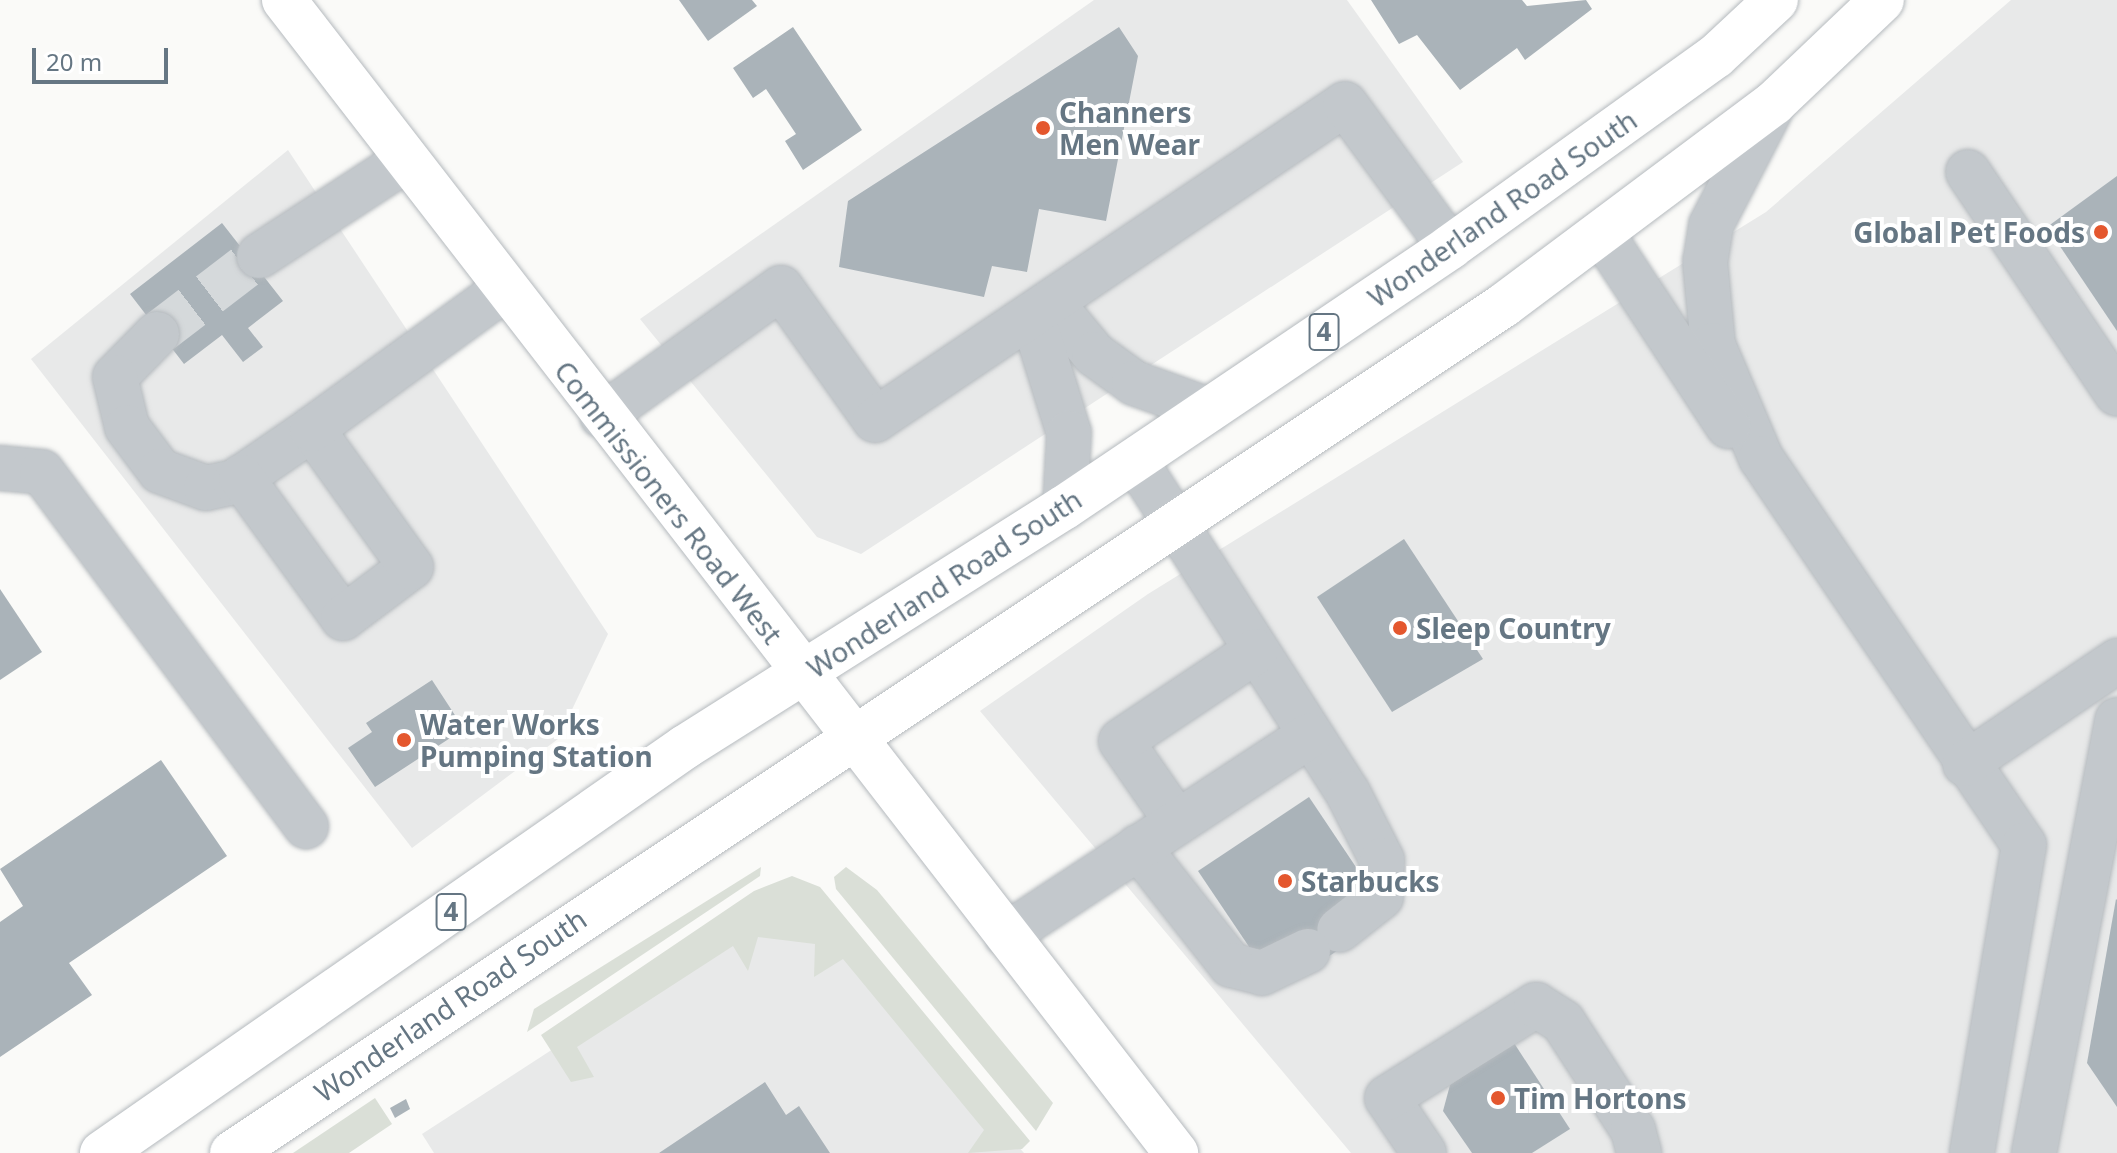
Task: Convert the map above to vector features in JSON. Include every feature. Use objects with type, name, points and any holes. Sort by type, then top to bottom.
[{"type":"main road","name":"Commissioners Road West","points":[[284,0],[602,416],[1176,1153]]},
{"type":"main road","name":"Wonderland Road South","points":[[102,1153],[685,747],[1065,507],[1450,247],[1716,56],[1776,0]]},
{"type":"main road","name":"Wonderland Road South","points":[[232,1153],[850,736],[1176,524],[1602,234],[1774,103],[1882,0]]},
{"type":"lane","points":[[1774,103],[1725,186],[1705,261],[1713,345],[1761,458],[1965,764],[2024,845],[1972,1153]]},
{"type":"lane","points":[[602,416],[781,288],[875,420],[1345,104],[1450,247]]},
{"type":"lane","points":[[259,256],[406,160]]},
{"type":"lane","points":[[1968,172],[2117,394]]},
{"type":"lane","points":[[1602,234],[1726,425],[1761,458]]},
{"type":"lane","points":[[157,334],[115,377],[127,427],[160,471],[181,484],[206,488],[241,477],[505,289]]},
{"type":"lane","points":[[1042,308],[1130,381],[1209,410]]},
{"type":"lane","points":[[1042,308],[1069,433],[1065,507]]},
{"type":"lane","points":[[241,477],[343,618],[411,567],[312,429]]},
{"type":"lane","points":[[1135,460],[1348,793],[1386,874],[1381,897],[1324,940],[1262,973],[1231,965],[1138,847]]},
{"type":"lane","points":[[0,468],[42,472],[306,826]]},
{"type":"lane","points":[[1177,822],[1121,741],[1256,651]]},
{"type":"lane","points":[[1965,764],[2117,661]]},
{"type":"lane","points":[[2034,1153],[2117,720]]},
{"type":"lane","points":[[1006,935],[1309,736]]},
{"type":"lane","points":[[1424,1153],[1387,1098],[1536,1005],[1556,1012],[1633,1130],[1639,1153]]},
{"type":"shaded area","points":[[1094,0],[1347,0],[1463,162],[861,554],[817,537],[640,319]]},
{"type":"shaded area","points":[[2011,0],[2117,0],[2117,1153],[1351,1153],[980,711],[1148,594],[1766,212]]},
{"type":"shaded area","points":[[288,150],[608,634],[558,739],[412,848],[31,359]]},
{"type":"shaded area","points":[[761,867],[760,876],[527,1032],[534,1009]]},
{"type":"shaded area","points":[[846,867],[877,890],[1053,1103],[1036,1131],[836,889],[834,877]]},
{"type":"shaded area","points":[[792,876],[820,887],[1030,1141],[1022,1149],[968,1153],[984,1130],[843,959],[814,977],[815,944],[758,937],[748,971],[733,946],[577,1047],[594,1077],[571,1082],[541,1035],[754,891]]},
{"type":"shaded area","points":[[798,890],[1024,1153],[434,1153],[422,1134]]},
{"type":"shaded area","points":[[375,1098],[392,1124],[349,1153],[293,1153]]},
{"type":"building","points":[[679,0],[752,0],[757,6],[708,41]]},
{"type":"building","points":[[1371,0],[1522,0],[1527,6],[1586,0],[1592,9],[1525,60],[1517,48],[1460,90],[1417,35],[1399,44]]},
{"type":"building","points":[[793,27],[862,130],[803,170],[785,141],[796,134],[766,89],[753,98],[733,68]]},
{"type":"building","name":"Channers Men Wear","points":[[1119,27],[1138,56],[1106,221],[1039,209],[1027,272],[992,266],[984,297],[839,267],[848,201]]},
{"type":"building","points":[[2117,176],[2117,331],[2047,227]]},
{"type":"building","points":[[222,223],[283,301],[248,328],[263,347],[243,362],[222,335],[184,364],[130,294]]},
{"type":"building","name":"Sleep Country","points":[[1404,539],[1483,659],[1392,712],[1317,597]]},
{"type":"building","points":[[0,589],[42,652],[0,680]]},
{"type":"building","name":"Water Works Pumping Station","points":[[432,680],[464,729],[375,787],[348,748],[372,732],[366,723]]},
{"type":"building","points":[[161,760],[227,856],[69,963],[92,995],[0,1057],[0,922],[23,906],[0,869]]},
{"type":"building","name":"Starbucks","points":[[1309,797],[1372,891],[1346,945],[1320,962],[1262,966],[1198,871]]},
{"type":"building","points":[[2117,900],[2117,1107],[2087,1063]]},
{"type":"building","name":"Tim Hortons","points":[[1514,1043],[1570,1129],[1532,1153],[1472,1153],[1443,1111],[1450,1085]]},
{"type":"building","points":[[765,1082],[786,1115],[799,1106],[830,1153],[659,1153]]},
{"type":"building","points":[[406,1099],[410,1109],[395,1118],[390,1108]]},
{"type":"tunnel","points":[[157,334],[259,256]]},
{"type":"place","name":"Channers Men Wear","points":[[1043,128]]},
{"type":"place","name":"Global Pet Foods","points":[[2101,232]]},
{"type":"place","name":"Sleep Country","points":[[1400,628]]},
{"type":"place","name":"Water Works Pumping Station","points":[[404,740]]},
{"type":"place","name":"Starbucks","points":[[1285,881]]},
{"type":"place","name":"Tim Hortons","points":[[1498,1098]]}]
